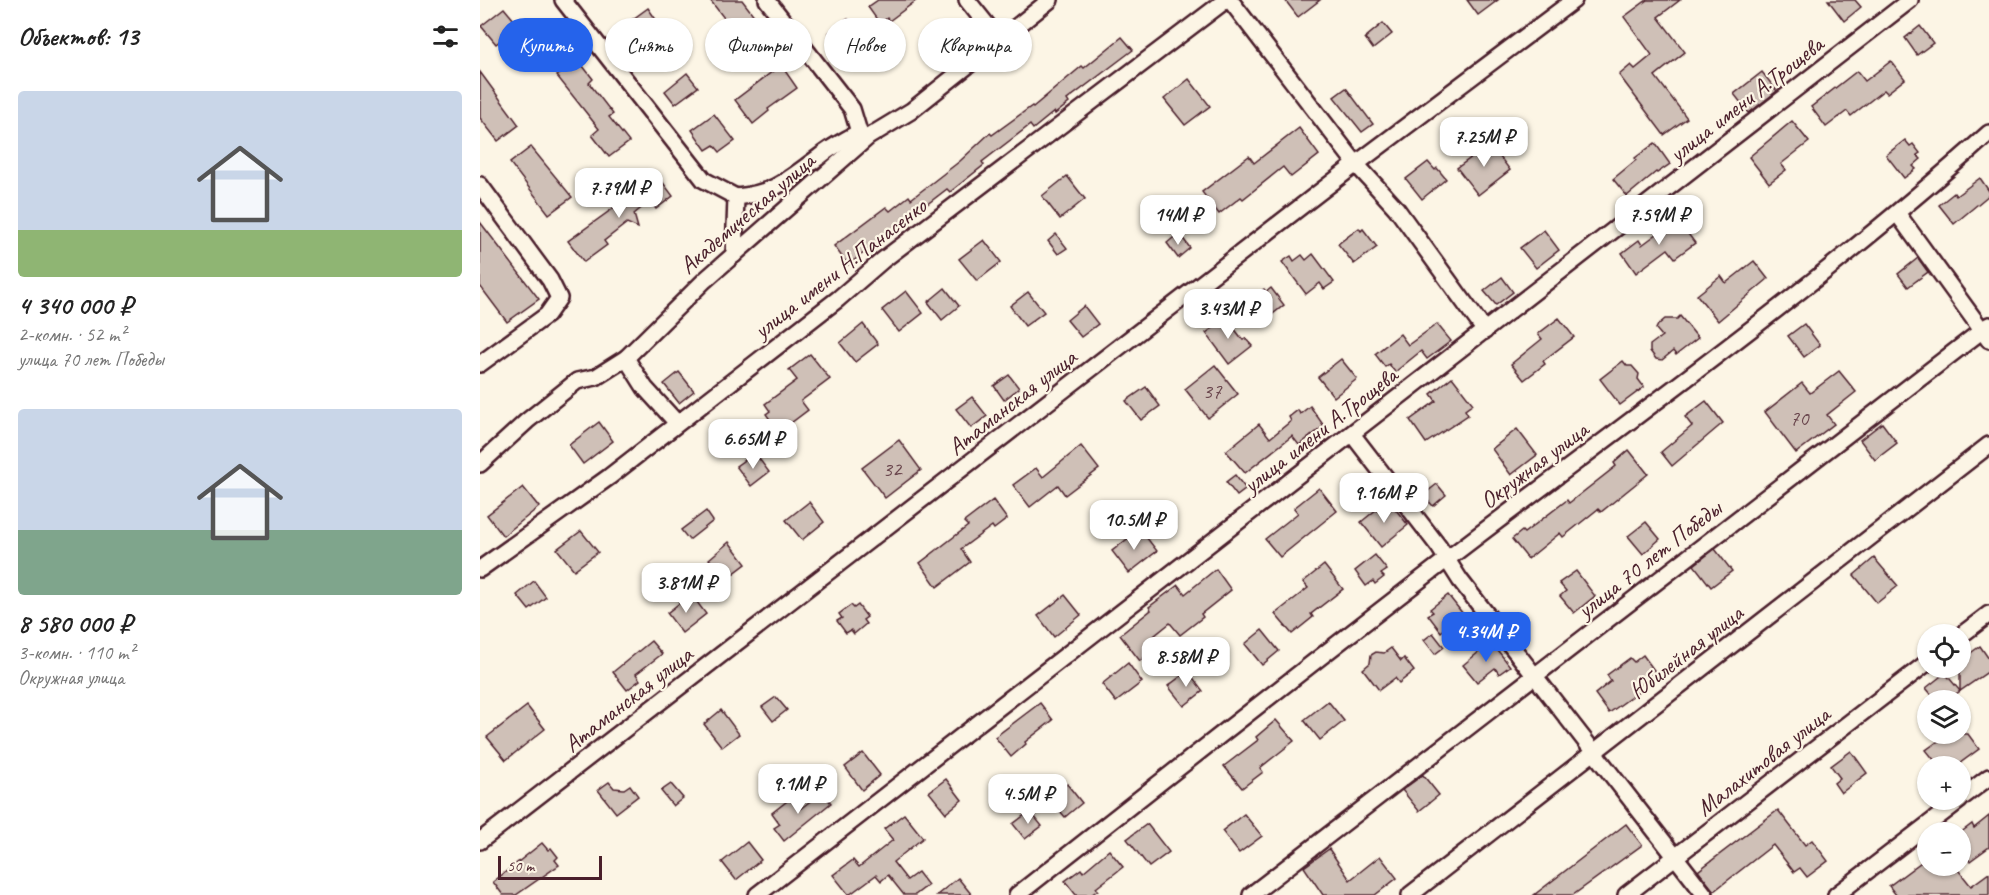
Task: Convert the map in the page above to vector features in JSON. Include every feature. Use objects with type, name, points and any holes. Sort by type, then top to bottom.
[{"type":"street","points":[[563,0],[704,180],[735,197],[734,255]]},
{"type":"street","points":[[767,0],[852,109],[863,134]]},
{"type":"street","points":[[967,0],[981,18]]},
{"type":"street","name":"Академическая улица","points":[[1027,18],[1050,0]]},
{"type":"street","points":[[1228,0],[1356,164],[1396,208],[1485,331]]},
{"type":"street","name":"улица имени Н.Панасенко","points":[[480,569],[609,477],[838,298],[883,260],[1228,0]]},
{"type":"street","name":"Атаманская улица","points":[[480,841],[1356,164],[1574,0]]},
{"type":"street","name":"улица имени А.Трощева","points":[[757,895],[1910,0]]},
{"type":"street","name":"Академическая улица","points":[[735,197],[756,195],[779,186],[821,155],[911,111],[959,72]]},
{"type":"street","name":"Окружная улица","points":[[1017,895],[1447,559],[1807,286],[1897,213],[1989,133]]},
{"type":"street","name":"Академическая улица","points":[[480,464],[527,421],[577,381],[596,377],[626,358],[697,287],[863,134]]},
{"type":"street","points":[[480,185],[550,280],[559,298],[548,315],[480,364]]},
{"type":"street","points":[[1897,213],[1987,332]]},
{"type":"street","name":"улица 70 лет Победы","points":[[1251,895],[1534,676],[1987,332]]},
{"type":"street","points":[[626,358],[645,388],[677,423]]},
{"type":"street","points":[[1352,434],[1447,559],[1460,580],[1705,895]]},
{"type":"street","name":"Юбилейная улица","points":[[1410,895],[1989,445]]},
{"type":"street","points":[[1971,628],[1989,614]]},
{"type":"street","name":"Малахитовая улица","points":[[1626,895],[1917,670]]},
{"type":"street","points":[[1971,791],[1989,777]]},
{"type":"street","points":[[1836,895],[1946,810]]},
{"type":"building","points":[[710,0],[742,0],[756,18],[724,18]]},
{"type":"building","points":[[878,0],[917,0],[893,18],[876,18],[868,7]]},
{"type":"building","points":[[1285,0],[1320,0],[1298,17]]},
{"type":"building","points":[[1467,0],[1498,0],[1478,15]]},
{"type":"building","points":[[1647,0],[1680,0],[1658,17],[1685,52],[1655,76],[1687,118],[1664,135],[1619,75],[1631,65],[1635,69],[1652,55],[1624,17]]},
{"type":"building","points":[[1828,0],[1855,0],[1861,7],[1844,21]]},
{"type":"building","points":[[504,8],[512,18],[498,18],[498,42],[496,44],[481,26]]},
{"type":"building","points":[[648,8],[655,18],[634,18]]},
{"type":"building","points":[[1383,23],[1392,34],[1373,49],[1365,38]]},
{"type":"building","points":[[1920,26],[1933,43],[1917,55],[1905,38]]},
{"type":"building","points":[[1122,37],[1133,50],[1067,100],[1069,103],[1055,114],[1054,112],[1033,129],[1030,125],[982,162],[984,165],[950,192],[947,189],[848,265],[834,246],[886,207],[890,211],[909,196],[911,199],[960,161],[990,133],[992,135],[1033,107],[1082,66],[1084,68]]},
{"type":"building","points":[[1891,61],[1905,79],[1887,93],[1884,90],[1851,116],[1847,111],[1826,127],[1811,107],[1857,71],[1865,81]]},
{"type":"building","points":[[480,72],[519,125],[498,141],[480,118]]},
{"type":"building","points":[[563,72],[588,72],[593,79],[589,83],[613,114],[609,117],[629,142],[609,157],[592,135],[599,129],[557,76]]},
{"type":"building","points":[[772,72],[786,72],[797,88],[768,109],[769,111],[753,124],[735,100]]},
{"type":"building","points":[[1762,72],[1777,91],[1749,113],[1734,94]]},
{"type":"building","points":[[687,73],[698,87],[675,104],[665,91]]},
{"type":"building","points":[[1189,79],[1210,106],[1185,125],[1164,99]]},
{"type":"building","points":[[1346,88],[1373,124],[1362,132],[1334,97]]},
{"type":"building","points":[[714,114],[735,141],[720,152],[714,145],[706,150],[692,130]]},
{"type":"building","points":[[1792,121],[1809,142],[1781,164],[1786,170],[1769,183],[1749,157]]},
{"type":"building","points":[[1299,128],[1319,155],[1291,177],[1283,167],[1243,199],[1241,197],[1219,214],[1202,192],[1249,156],[1254,163]]},
{"type":"building","points":[[1487,140],[1510,170],[1478,195],[1457,168],[1476,154],[1474,150]]},
{"type":"building","points":[[1905,140],[1910,146],[1913,144],[1920,153],[1917,155],[1921,159],[1913,166],[1916,169],[1904,178],[1886,155]]},
{"type":"building","points":[[1655,143],[1670,164],[1656,172],[1627,196],[1613,179]]},
{"type":"building","points":[[531,147],[572,197],[549,214],[510,163]]},
{"type":"building","points":[[1428,162],[1435,170],[1437,168],[1446,179],[1422,199],[1406,179]]},
{"type":"building","points":[[658,176],[673,196],[656,209],[650,201],[634,214],[638,228],[627,223],[604,241],[607,245],[584,262],[568,241]]},
{"type":"building","points":[[1067,176],[1085,199],[1060,219],[1042,196]]},
{"type":"building","points":[[1980,178],[1989,191],[1989,195],[1954,224],[1939,205],[1954,193],[1956,196]]},
{"type":"building","points":[[1677,219],[1695,243],[1675,258],[1668,249],[1636,273],[1622,253],[1639,240],[1642,245]]},
{"type":"building","points":[[480,222],[539,299],[507,322],[480,286]]},
{"type":"building","points":[[1359,228],[1361,231],[1363,229],[1377,247],[1354,264],[1338,244]]},
{"type":"building","points":[[1544,230],[1559,250],[1536,268],[1520,248]]},
{"type":"building","points":[[1179,233],[1190,248],[1178,258],[1167,243]]},
{"type":"building","points":[[1056,234],[1067,248],[1058,254],[1048,241]]},
{"type":"building","points":[[984,240],[1001,262],[977,281],[959,259]]},
{"type":"building","points":[[1313,254],[1334,282],[1324,289],[1320,283],[1306,294],[1282,262],[1291,256],[1294,261],[1302,255],[1306,260]]},
{"type":"building","points":[[1918,258],[1928,272],[1908,287],[1898,274]]},
{"type":"building","points":[[1754,261],[1768,279],[1718,321],[1697,295],[1721,276],[1726,283]]},
{"type":"building","points":[[1502,277],[1513,292],[1496,305],[1484,291]]},
{"type":"building","points":[[945,288],[959,306],[942,320],[928,302]]},
{"type":"building","points":[[1271,288],[1284,305],[1264,321],[1251,304],[1257,299],[1255,296],[1264,289],[1266,292]]},
{"type":"building","points":[[906,291],[923,313],[899,332],[882,310]]},
{"type":"building","points":[[1028,292],[1044,312],[1025,326],[1010,306]]},
{"type":"building","points":[[1084,306],[1098,324],[1081,337],[1067,320]]},
{"type":"building","points":[[1224,315],[1243,340],[1245,338],[1252,346],[1229,364],[1206,333],[1213,328],[1211,325]]},
{"type":"building","points":[[1680,316],[1698,338],[1676,355],[1673,351],[1662,360],[1656,359],[1650,351],[1650,345],[1662,336],[1656,329],[1658,325],[1665,319],[1677,319]]},
{"type":"building","points":[[1559,318],[1574,337],[1543,361],[1545,364],[1524,380],[1511,364],[1542,339],[1538,334]]},
{"type":"building","points":[[863,324],[878,344],[855,362],[840,343]]},
{"type":"building","points":[[1437,324],[1451,341],[1427,359],[1421,351],[1395,372],[1389,364],[1385,367],[1375,354],[1400,334],[1408,345]]},
{"type":"building","points":[[1804,324],[1820,345],[1804,357],[1788,336]]},
{"type":"building","points":[[810,354],[830,379],[801,401],[808,410],[779,432],[766,414],[770,411],[765,404],[797,380],[789,370]]},
{"type":"building","points":[[1341,359],[1357,379],[1334,397],[1318,377]]},
{"type":"building","points":[[1623,361],[1639,374],[1638,379],[1644,387],[1620,405],[1600,379]]},
{"type":"building","points":[[1215,365],[1238,394],[1208,418],[1185,389]]},
{"type":"building","points":[[1839,371],[1856,392],[1827,415],[1834,424],[1796,453],[1765,412],[1802,383],[1810,393]]},
{"type":"building","points":[[679,372],[694,391],[679,403],[664,384]]},
{"type":"building","points":[[1009,375],[1019,388],[1004,400],[994,386]]},
{"type":"building","points":[[1452,377],[1473,404],[1465,410],[1468,415],[1426,443],[1410,420],[1436,401],[1431,394]]},
{"type":"building","points":[[1146,387],[1160,406],[1141,420],[1126,401]]},
{"type":"building","points":[[972,397],[987,416],[971,428],[956,409]]},
{"type":"building","points":[[1706,401],[1723,423],[1672,466],[1661,452],[1692,426],[1685,417]]},
{"type":"building","points":[[1310,406],[1324,426],[1299,445],[1292,436],[1245,473],[1226,451],[1259,424],[1270,438],[1291,421],[1289,417],[1298,410],[1300,414]]},
{"type":"building","points":[[599,422],[613,441],[583,464],[569,445]]},
{"type":"building","points":[[1882,423],[1897,443],[1875,460],[1860,440]]},
{"type":"building","points":[[1517,429],[1537,455],[1511,475],[1492,449]]},
{"type":"building","points":[[899,440],[921,470],[885,498],[862,468]]},
{"type":"building","points":[[1081,446],[1099,469],[1065,495],[1058,485],[1030,507],[1013,485],[1036,468],[1043,477]]},
{"type":"building","points":[[1629,450],[1648,474],[1601,512],[1598,509],[1563,537],[1560,533],[1528,559],[1512,539],[1522,531],[1524,533],[1567,500],[1569,503],[1616,466],[1614,463]]},
{"type":"building","points":[[750,456],[753,459],[757,456],[769,472],[751,486],[736,466]]},
{"type":"building","points":[[1235,475],[1246,489],[1237,496],[1226,482]]},
{"type":"building","points":[[1437,484],[1446,495],[1433,506],[1423,495]]},
{"type":"building","points":[[523,487],[539,507],[503,536],[487,515]]},
{"type":"building","points":[[1319,488],[1337,511],[1280,557],[1265,539],[1298,513],[1294,508]]},
{"type":"building","points":[[993,500],[1007,519],[994,529],[992,526],[961,549],[970,562],[937,587],[920,563],[968,526],[964,522]]},
{"type":"building","points":[[1388,500],[1408,525],[1381,547],[1361,522]]},
{"type":"building","points":[[809,502],[824,522],[802,540],[786,520]]},
{"type":"building","points":[[706,511],[713,521],[689,540],[681,530]]},
{"type":"building","points":[[1646,522],[1660,539],[1643,554],[1628,536]]},
{"type":"building","points":[[1140,529],[1157,551],[1129,573],[1112,551]]},
{"type":"building","points":[[581,531],[598,552],[574,570],[557,549]]},
{"type":"building","points":[[729,542],[746,564],[725,580],[709,559]]},
{"type":"building","points":[[1715,549],[1732,571],[1711,587],[1694,565]]},
{"type":"building","points":[[1375,555],[1387,570],[1381,574],[1384,577],[1375,584],[1373,581],[1366,586],[1355,571]]},
{"type":"building","points":[[1874,558],[1898,586],[1877,603],[1854,575]]},
{"type":"building","points":[[1324,565],[1343,589],[1311,614],[1313,617],[1292,634],[1275,614],[1308,588],[1303,582]]},
{"type":"building","points":[[1216,569],[1231,590],[1201,614],[1203,617],[1180,635],[1170,623],[1154,636],[1160,644],[1140,661],[1120,635],[1151,610],[1149,607],[1178,585],[1185,594]]},
{"type":"building","points":[[1576,571],[1595,596],[1574,613],[1560,596],[1566,591],[1559,583]]},
{"type":"building","points":[[534,581],[546,597],[529,610],[517,595]]},
{"type":"building","points":[[691,594],[706,614],[682,633],[667,613]]},
{"type":"building","points":[[1065,595],[1081,615],[1054,637],[1038,616]]},
{"type":"building","points":[[1448,595],[1463,614],[1441,632],[1428,615],[1433,612],[1430,609]]},
{"type":"building","points":[[851,605],[854,608],[858,605],[867,617],[863,620],[866,624],[854,634],[851,630],[846,633],[837,621],[842,618],[839,614]]},
{"type":"building","points":[[1262,630],[1279,651],[1262,665],[1245,644]]},
{"type":"building","points":[[1433,633],[1444,647],[1435,654],[1424,640]]},
{"type":"building","points":[[651,641],[662,654],[636,674],[640,680],[627,690],[613,672]]},
{"type":"building","points":[[1491,642],[1510,666],[1499,674],[1495,668],[1477,682],[1463,665]]},
{"type":"building","points":[[1980,646],[1989,659],[1989,671],[1960,690],[1960,678],[1971,678],[1971,653]]},
{"type":"building","points":[[1391,648],[1401,661],[1404,658],[1414,671],[1399,683],[1395,678],[1379,690],[1363,669],[1370,663],[1371,655],[1376,652],[1384,653]]},
{"type":"building","points":[[1643,655],[1659,677],[1609,713],[1595,694],[1611,681],[1607,675],[1630,658],[1634,662]]},
{"type":"building","points":[[1128,663],[1142,682],[1116,702],[1102,684]]},
{"type":"building","points":[[1188,671],[1203,691],[1184,706],[1168,686]]},
{"type":"building","points":[[1939,678],[1949,678],[1959,690],[1928,690],[1926,688]]},
{"type":"building","points":[[776,697],[787,710],[773,721],[762,707]]},
{"type":"building","points":[[1328,701],[1344,721],[1320,740],[1304,720]]},
{"type":"building","points":[[1040,703],[1053,720],[1025,742],[1026,744],[1011,757],[995,737]]},
{"type":"building","points":[[527,706],[545,729],[506,760],[487,737]]},
{"type":"building","points":[[721,710],[739,734],[722,747],[704,724]]},
{"type":"building","points":[[1276,720],[1294,741],[1260,768],[1263,772],[1242,788],[1224,766],[1258,740],[1256,737]]},
{"type":"building","points":[[1971,738],[1979,749],[1970,756],[1931,756],[1926,750],[1934,744],[1971,744]]},
{"type":"building","points":[[1851,751],[1867,773],[1841,793],[1834,783],[1840,778],[1831,766]]},
{"type":"building","points":[[863,753],[880,775],[862,790],[845,767]]},
{"type":"building","points":[[1423,775],[1439,795],[1419,811],[1402,790]]},
{"type":"building","points":[[946,779],[962,800],[946,813],[929,792]]},
{"type":"building","points":[[609,782],[614,788],[624,789],[630,785],[638,796],[616,813],[598,790]]},
{"type":"building","points":[[671,784],[683,798],[673,806],[661,791]]},
{"type":"building","points":[[1067,784],[1082,803],[1065,817],[1049,798]]},
{"type":"building","points":[[822,792],[831,803],[784,841],[774,828],[780,824],[772,813],[791,798],[800,809]]},
{"type":"building","points":[[1778,810],[1805,845],[1812,840],[1828,861],[1807,877],[1800,868],[1794,872],[1773,845],[1714,891],[1698,871]]},
{"type":"building","points":[[1030,811],[1042,826],[1025,839],[1013,824]]},
{"type":"building","points":[[904,814],[923,838],[893,862],[907,880],[918,872],[928,885],[915,895],[904,895],[888,875],[881,881],[876,875],[849,895],[833,875],[853,860],[859,867],[893,840],[884,829]]},
{"type":"building","points":[[1244,814],[1262,836],[1239,853],[1222,831]]},
{"type":"building","points":[[1989,816],[1989,847],[1971,860],[1972,824],[1974,828]]},
{"type":"building","points":[[1147,824],[1169,852],[1149,867],[1127,839]]},
{"type":"building","points":[[1626,824],[1642,845],[1573,895],[1534,895]]},
{"type":"building","points":[[747,842],[761,860],[736,880],[722,862]]},
{"type":"building","points":[[542,843],[548,850],[551,848],[558,857],[555,860],[559,865],[516,895],[503,895],[493,882]]},
{"type":"building","points":[[1329,849],[1350,880],[1380,856],[1397,878],[1375,895],[1323,895],[1304,867]]},
{"type":"building","points":[[1109,850],[1123,867],[1096,888],[1098,890],[1091,895],[1076,895],[1065,881],[1081,869],[1083,872]]},
{"type":"building","points":[[1917,865],[1917,876],[1963,876],[1971,886],[1989,873],[1989,895],[1896,895],[1889,886]]},
{"type":"building","points":[[958,878],[972,895],[937,895]]}]
